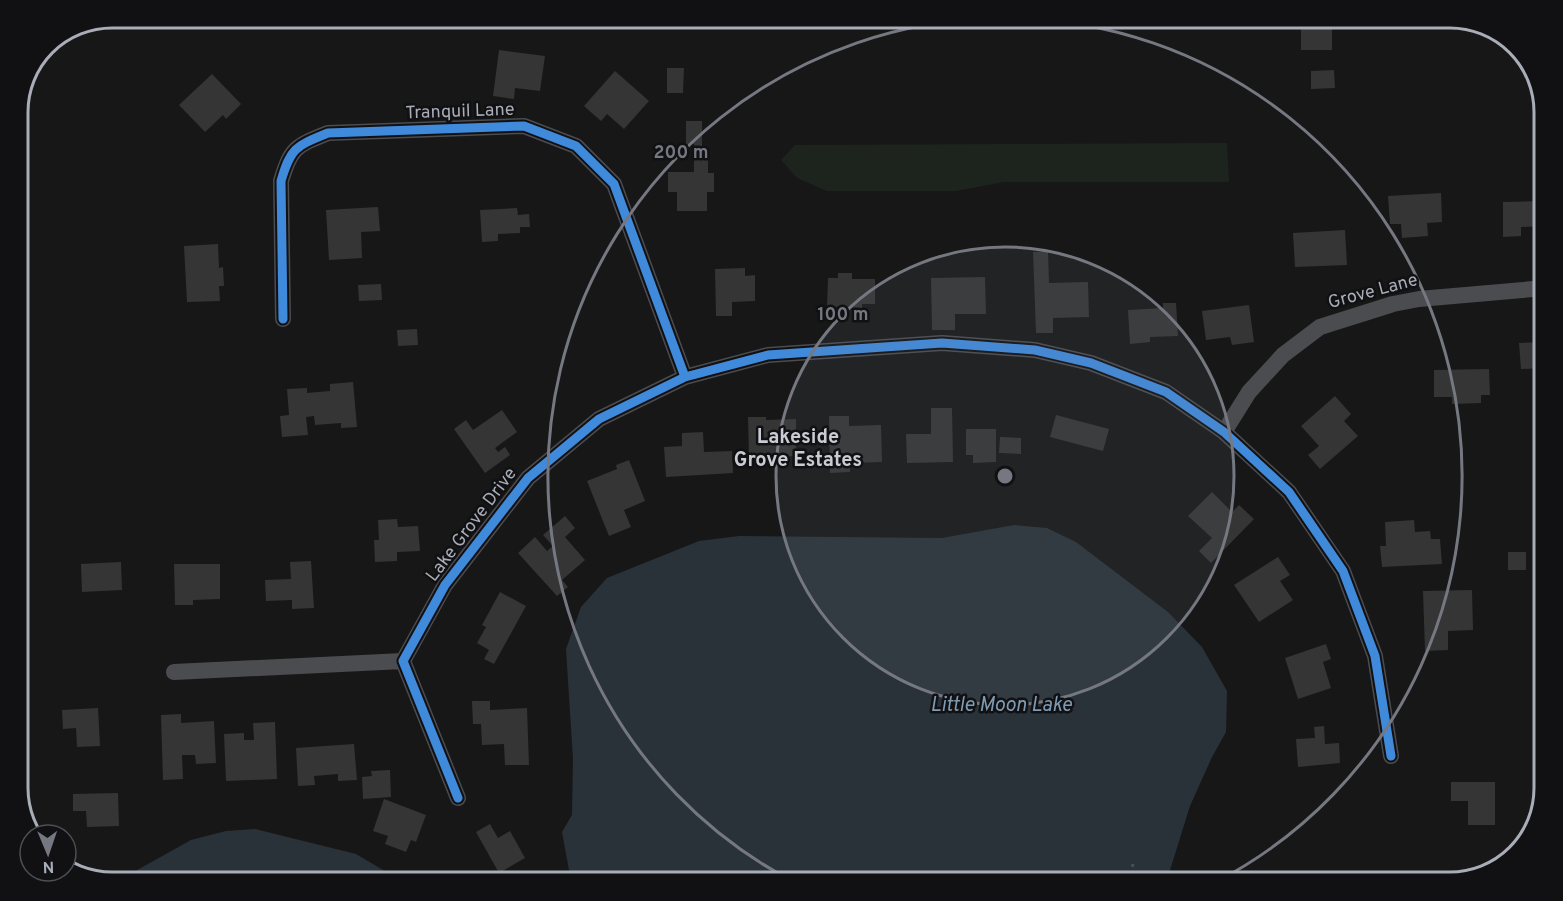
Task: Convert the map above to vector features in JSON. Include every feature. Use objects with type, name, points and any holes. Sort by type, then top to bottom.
[{"type":"street","name":"Tranquil Lane","points":[[283,319],[280,181],[287,160],[301,144],[328,133],[524,126],[576,146],[614,184],[685,377]]},
{"type":"street","name":"Grove Lane","points":[[1224,432],[1248,392],[1283,355],[1320,327],[1393,304],[1419,299],[1534,289]]},
{"type":"street","name":"Lake Grove Drive","points":[[403,661],[445,585],[528,478],[599,419],[685,377],[768,355],[942,343],[1035,350],[1091,363],[1166,392],[1224,432],[1289,492],[1343,572],[1375,656],[1391,756]]},
{"type":"street","points":[[174,672],[403,661],[458,798]]},
{"type":"path","points":[[1131,872],[1133,864]]},
{"type":"shaded area","points":[[1227,143],[1229,182],[1004,182],[956,191],[827,191],[797,178],[781,160],[795,145]]},
{"type":"water","name":"Little Moon Lake","points":[[1014,525],[1047,528],[1076,542],[1168,612],[1202,647],[1227,691],[1226,732],[1190,806],[1169,872],[569,872],[562,832],[572,815],[573,759],[566,649],[581,607],[607,578],[699,541],[739,536],[942,538]]},
{"type":"water","points":[[255,829],[356,854],[386,872],[134,872],[191,840],[226,831]]},
{"type":"building","points":[[1301,28],[1332,28],[1332,50],[1301,50]]},
{"type":"building","points":[[499,50],[545,56],[540,91],[515,88],[514,99],[493,96]]},
{"type":"building","points":[[667,68],[684,68],[683,93],[667,93]]},
{"type":"building","points":[[1334,70],[1335,88],[1311,89],[1311,71]]},
{"type":"building","points":[[615,71],[649,101],[624,129],[607,114],[601,121],[584,106]]},
{"type":"building","points":[[212,74],[241,104],[226,119],[223,115],[205,132],[179,105]]},
{"type":"building","points":[[686,121],[702,121],[702,157],[708,156],[708,173],[714,173],[714,192],[707,192],[707,211],[677,211],[677,192],[668,192],[668,172],[694,172],[694,144],[686,144]]},
{"type":"building","points":[[1441,193],[1442,222],[1427,223],[1428,236],[1402,238],[1401,224],[1390,224],[1388,196]]},
{"type":"building","points":[[1534,201],[1534,226],[1521,227],[1521,236],[1503,237],[1503,202]]},
{"type":"building","points":[[378,207],[380,231],[361,232],[362,258],[329,260],[326,210]]},
{"type":"building","points":[[517,208],[518,215],[529,214],[530,227],[520,227],[520,233],[498,234],[498,241],[482,242],[480,210]]},
{"type":"building","points":[[1345,230],[1347,265],[1295,267],[1293,233]]},
{"type":"building","points":[[218,244],[219,268],[223,267],[224,286],[219,286],[220,301],[187,302],[184,246]]},
{"type":"building","points":[[1048,251],[1049,283],[1088,282],[1089,317],[1053,318],[1053,333],[1036,333],[1033,252]]},
{"type":"building","points":[[745,268],[745,276],[755,275],[755,301],[732,302],[732,316],[716,316],[715,269]]},
{"type":"building","points":[[838,273],[852,273],[852,279],[875,279],[875,304],[862,304],[862,308],[827,307],[828,278],[838,278]]},
{"type":"building","points":[[985,277],[986,314],[955,314],[955,330],[932,330],[931,278]]},
{"type":"building","points":[[381,284],[382,300],[359,301],[358,285]]},
{"type":"building","points":[[1163,303],[1176,303],[1178,336],[1150,337],[1150,342],[1130,344],[1128,310],[1163,308]]},
{"type":"building","points":[[1249,305],[1254,342],[1232,345],[1230,337],[1206,340],[1202,311]]},
{"type":"building","points":[[417,329],[418,345],[398,346],[397,330]]},
{"type":"building","points":[[1534,342],[1534,368],[1521,369],[1519,343]]},
{"type":"building","points":[[1489,369],[1490,395],[1481,395],[1481,403],[1452,404],[1452,397],[1434,397],[1434,370]]},
{"type":"building","points":[[353,382],[357,427],[341,428],[341,423],[315,425],[314,416],[306,417],[308,435],[282,437],[280,416],[289,415],[287,389],[307,388],[307,393],[330,391],[330,384]]},
{"type":"building","points":[[1335,396],[1351,414],[1344,421],[1358,436],[1320,469],[1308,455],[1319,446],[1301,426]]},
{"type":"building","points":[[931,408],[952,408],[953,462],[907,463],[906,434],[931,434]]},
{"type":"building","points":[[502,410],[517,432],[495,448],[498,452],[505,447],[510,455],[485,473],[454,429],[466,420],[473,430]]},
{"type":"building","points":[[1056,415],[1109,429],[1103,451],[1050,437]]},
{"type":"building","points":[[829,416],[849,416],[849,426],[881,425],[882,462],[850,463],[850,472],[830,473]]},
{"type":"building","points":[[748,417],[766,417],[766,420],[796,419],[796,456],[749,458]]},
{"type":"building","points":[[966,429],[996,429],[996,462],[973,463],[973,455],[966,455]]},
{"type":"building","points":[[703,432],[704,452],[732,451],[733,473],[666,477],[664,447],[682,446],[682,433]]},
{"type":"building","points":[[1000,437],[1021,438],[1021,454],[999,453]]},
{"type":"building","points":[[629,460],[645,501],[624,510],[631,527],[609,536],[587,481],[617,469],[616,465]]},
{"type":"building","points":[[1212,492],[1232,512],[1239,505],[1254,519],[1211,563],[1199,551],[1212,538],[1188,516]]},
{"type":"building","points":[[565,516],[575,528],[565,537],[585,560],[562,580],[568,587],[557,596],[518,553],[535,537],[547,551],[553,546],[543,535]]},
{"type":"building","points":[[397,519],[398,527],[418,526],[420,551],[397,552],[397,561],[375,562],[374,540],[379,540],[378,520]]},
{"type":"building","points":[[1414,520],[1415,532],[1430,531],[1431,539],[1440,539],[1442,564],[1382,567],[1380,546],[1386,546],[1385,522]]},
{"type":"building","points":[[1508,552],[1526,552],[1526,570],[1508,570]]},
{"type":"building","points":[[1278,557],[1290,575],[1280,581],[1293,600],[1259,622],[1234,585]]},
{"type":"building","points":[[311,561],[314,608],[292,609],[292,600],[266,601],[265,580],[291,579],[290,562]]},
{"type":"building","points":[[121,562],[122,590],[82,592],[81,564]]},
{"type":"building","points":[[174,564],[220,564],[220,599],[193,600],[193,605],[175,605]]},
{"type":"building","points":[[1472,590],[1473,630],[1448,631],[1448,650],[1425,651],[1423,591]]},
{"type":"building","points":[[500,592],[526,606],[494,664],[484,659],[489,650],[477,643],[486,627],[482,625]]},
{"type":"building","points":[[1326,644],[1331,659],[1323,662],[1331,688],[1298,699],[1285,658]]},
{"type":"building","points":[[472,701],[490,701],[490,710],[527,708],[529,765],[505,765],[504,744],[482,745],[481,724],[473,724]]},
{"type":"building","points":[[98,708],[100,746],[77,747],[76,728],[63,729],[62,710]]},
{"type":"building","points":[[181,714],[181,723],[214,721],[216,763],[196,764],[195,755],[182,755],[183,779],[163,780],[161,715]]},
{"type":"building","points":[[275,722],[277,779],[226,781],[224,734],[244,733],[244,740],[254,740],[253,723]]},
{"type":"building","points":[[1324,726],[1325,744],[1339,743],[1340,763],[1298,767],[1296,739],[1315,738],[1314,727]]},
{"type":"building","points":[[354,744],[357,780],[338,781],[338,774],[314,776],[315,785],[298,786],[296,748]]},
{"type":"building","points":[[390,770],[391,797],[363,799],[362,777],[372,776],[371,771]]},
{"type":"building","points":[[1451,782],[1495,782],[1495,825],[1468,825],[1468,801],[1451,801]]},
{"type":"building","points":[[118,793],[119,826],[87,827],[86,811],[73,811],[73,794]]},
{"type":"building","points":[[384,799],[426,815],[416,842],[411,840],[406,852],[385,844],[388,836],[373,831]]},
{"type":"building","points":[[490,824],[498,838],[510,831],[525,858],[498,872],[476,832]]},
{"type":"cycle path","points":[[283,319],[281,181],[288,161],[296,149],[328,133],[524,126],[576,146],[614,184],[685,377]]},
{"type":"cycle path","points":[[458,798],[403,661],[445,585],[528,478],[599,419],[685,377],[768,355],[942,343],[1035,350],[1091,363],[1166,392],[1224,432],[1289,492],[1343,571],[1375,656],[1391,756]]},
{"type":"district","name":"Lakeside Grove Estates","points":[[798,450]]}]
